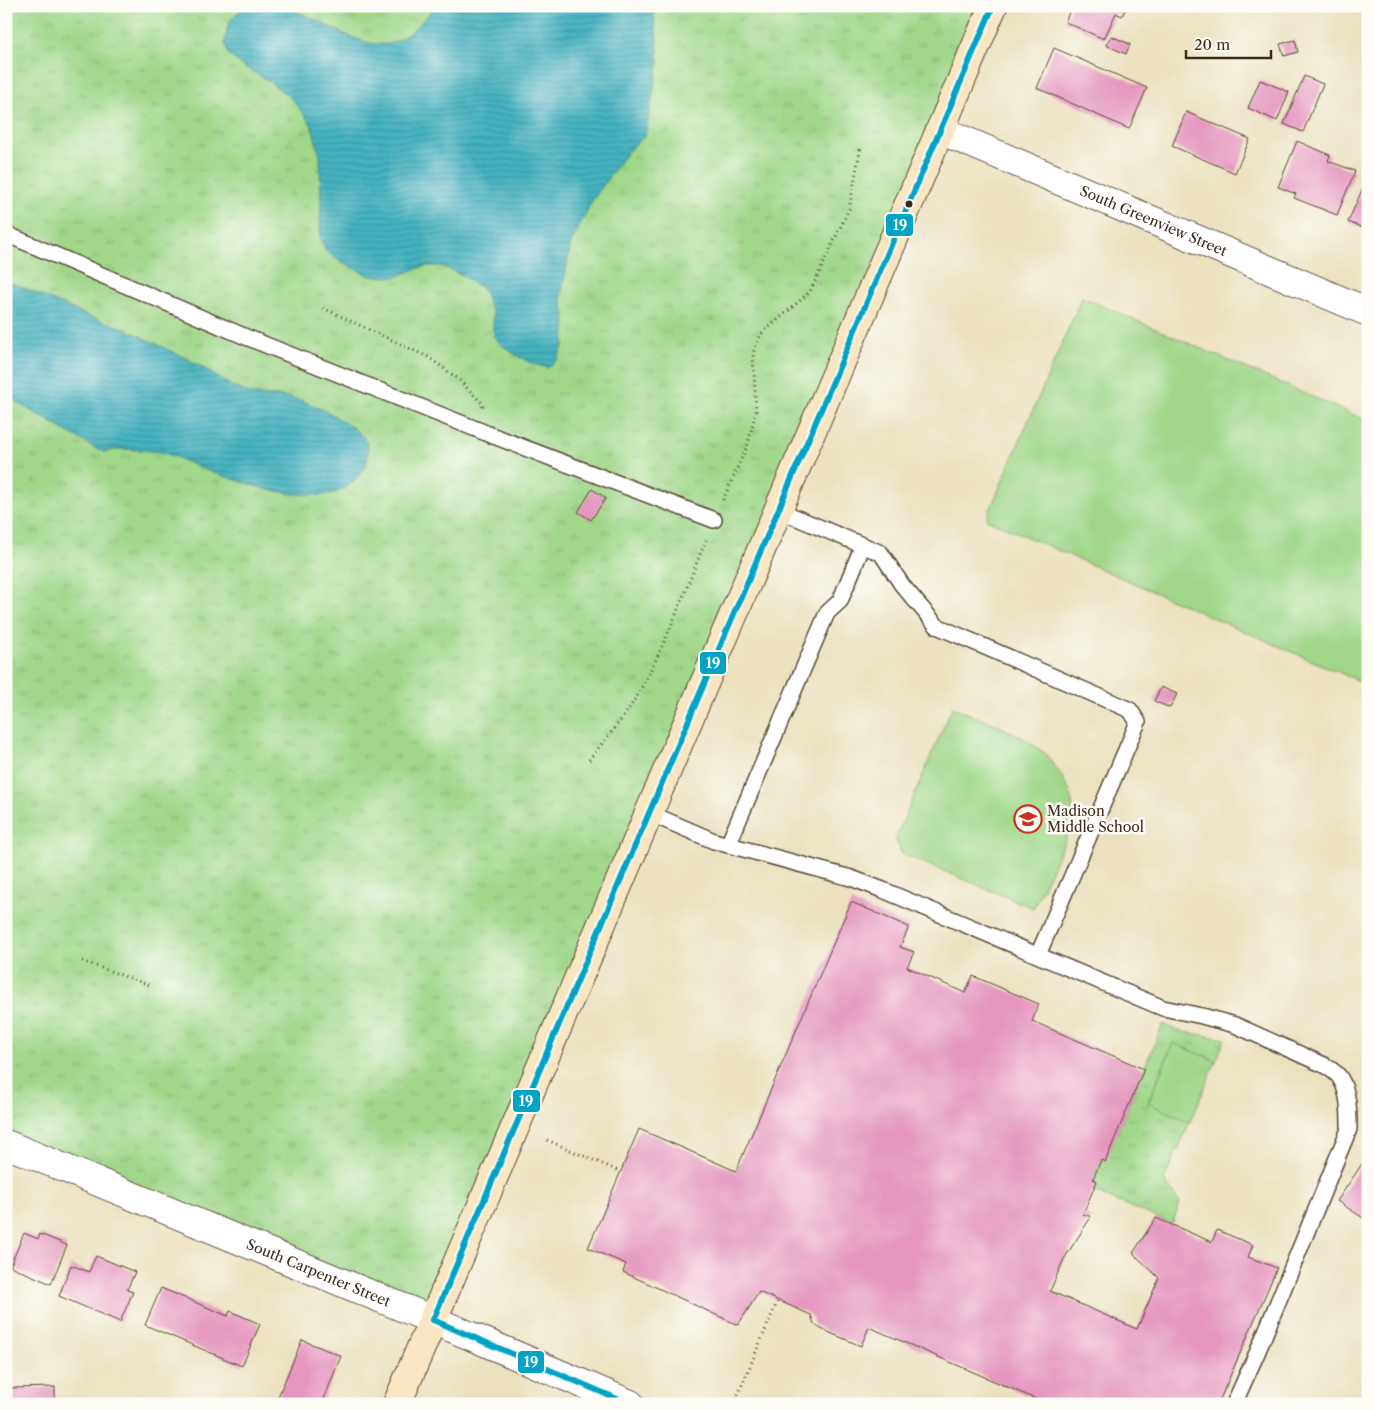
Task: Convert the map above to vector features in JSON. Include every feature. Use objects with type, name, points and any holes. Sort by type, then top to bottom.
[{"type":"main road","points":[[397,1404],[993,6]]},
{"type":"street","name":"South Greenview Street","points":[[940,130],[1368,312]]},
{"type":"street","name":"South Carpenter Street","points":[[6,1144],[433,1320],[630,1404]]},
{"type":"lane","points":[[6,234],[246,337],[491,435],[714,520]]},
{"type":"lane","points":[[778,510],[881,553],[902,584],[937,626],[1130,710],[1138,722],[1038,955]]},
{"type":"lane","points":[[728,845],[827,613],[840,601],[863,545]]},
{"type":"lane","points":[[649,813],[714,841],[861,882],[883,890],[1163,1008],[1235,1025],[1334,1071],[1340,1078],[1346,1091],[1349,1109],[1349,1129],[1257,1353],[1234,1404]]},
{"type":"path","points":[[589,760],[639,693],[669,632],[714,520],[748,444],[756,411],[754,353],[761,334],[810,292],[849,209],[861,146]]},
{"type":"path","points":[[323,308],[428,356],[457,378],[482,403],[491,435]]},
{"type":"path","points":[[82,960],[152,986]]},
{"type":"path","points":[[547,1140],[621,1172]]},
{"type":"path","points":[[734,1404],[778,1300]]},
{"type":"green space","points":[[6,6],[994,6],[433,1320],[6,1144]]},
{"type":"green space","points":[[1082,297],[1368,421],[1368,685],[986,519]]},
{"type":"green space","points":[[952,707],[1022,737],[1046,754],[1069,790],[1073,808],[1065,841],[1033,908],[900,853],[895,840]]},
{"type":"green space","points":[[1163,1024],[1179,1031],[1225,1039],[1216,1061],[1173,1043],[1148,1102],[1190,1122],[1164,1180],[1180,1203],[1172,1224],[1092,1191],[1093,1179],[1101,1160],[1105,1161]]},
{"type":"green space","points":[[1173,1043],[1216,1061],[1190,1122],[1148,1103]]},
{"type":"water","points":[[270,5],[283,7],[364,41],[387,44],[408,34],[420,24],[435,6],[653,6],[659,61],[645,136],[627,152],[592,201],[571,243],[561,296],[566,322],[564,344],[557,360],[548,368],[531,363],[516,355],[494,337],[493,313],[483,289],[462,275],[441,266],[426,266],[396,277],[369,276],[326,251],[320,236],[320,156],[311,124],[292,99],[228,54],[225,43],[227,29],[231,20],[241,9],[248,6]]},
{"type":"water","points":[[6,282],[20,286],[88,316],[124,328],[192,361],[230,385],[248,393],[301,400],[328,412],[355,429],[366,440],[368,451],[366,466],[348,486],[335,493],[320,495],[296,494],[268,490],[208,471],[161,452],[119,449],[105,452],[95,448],[6,396]]},
{"type":"building","points":[[1072,6],[1127,6],[1122,16],[1116,13],[1104,39],[1065,22]]},
{"type":"building","points":[[1111,36],[1130,44],[1126,54],[1106,45]]},
{"type":"building","points":[[1295,40],[1298,52],[1284,56],[1280,44]]},
{"type":"building","points":[[1054,48],[1147,88],[1129,129],[1037,88]]},
{"type":"building","points":[[1304,76],[1323,84],[1303,132],[1284,124]]},
{"type":"building","points":[[1260,80],[1289,92],[1277,121],[1248,108]]},
{"type":"building","points":[[1186,112],[1250,139],[1235,173],[1172,146]]},
{"type":"building","points":[[1297,141],[1330,155],[1328,161],[1355,171],[1337,215],[1294,198],[1296,194],[1278,187]]},
{"type":"building","points":[[1368,176],[1368,230],[1348,222]]},
{"type":"building","points":[[592,489],[606,498],[591,520],[578,512]]},
{"type":"building","points":[[1161,687],[1177,694],[1170,708],[1154,701]]},
{"type":"building","points":[[851,902],[909,927],[900,947],[914,952],[907,967],[965,993],[973,976],[1039,1004],[1032,1021],[1144,1069],[1105,1162],[1101,1160],[1093,1179],[1097,1181],[1083,1214],[1091,1217],[1064,1259],[1050,1291],[1137,1329],[1159,1278],[1133,1253],[1156,1218],[1212,1242],[1217,1230],[1253,1245],[1248,1257],[1277,1268],[1218,1404],[1047,1404],[869,1327],[861,1346],[821,1329],[814,1324],[811,1315],[759,1292],[738,1325],[623,1272],[626,1264],[588,1248],[639,1129],[736,1171]]},
{"type":"building","points":[[1368,1155],[1368,1221],[1337,1201]]},
{"type":"building","points":[[24,1233],[38,1239],[40,1234],[67,1245],[51,1284],[10,1266]]},
{"type":"building","points":[[96,1256],[135,1272],[127,1290],[133,1292],[120,1322],[59,1296],[71,1265],[89,1272]]},
{"type":"building","points":[[161,1288],[228,1316],[230,1311],[260,1324],[242,1366],[145,1325]]},
{"type":"building","points":[[302,1340],[341,1356],[322,1404],[275,1404]]},
{"type":"building","points":[[55,1387],[55,1404],[10,1404],[10,1388]]},
{"type":"transit line","name":"19","points":[[433,1320],[993,6]]},
{"type":"transit line","name":"19","points":[[433,1320],[629,1404]]},
{"type":"place","name":"Madison Middle School","points":[[1028,819]]}]
